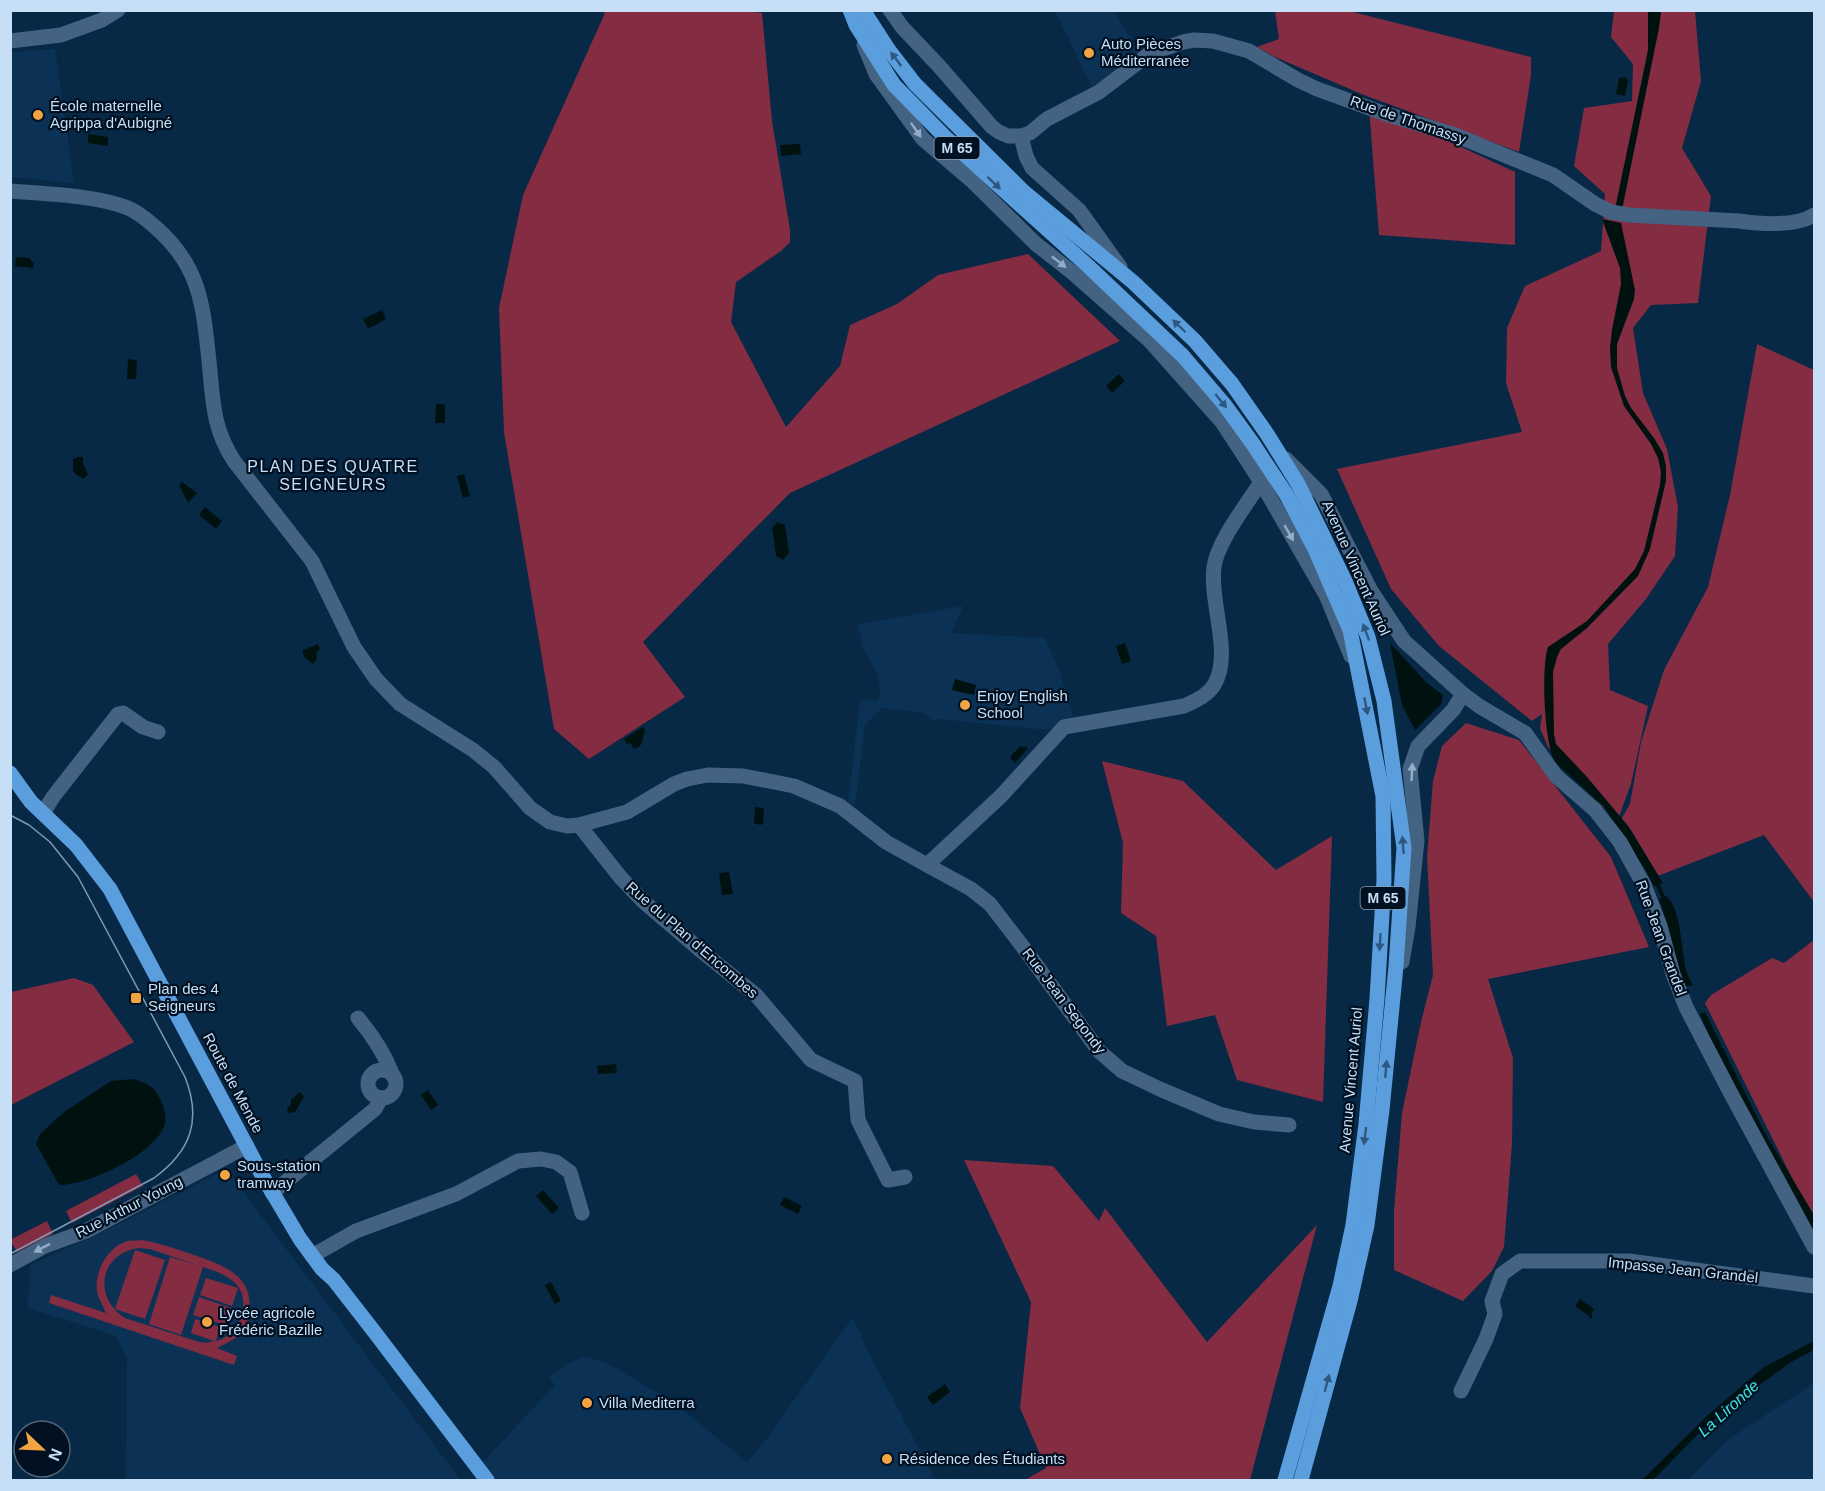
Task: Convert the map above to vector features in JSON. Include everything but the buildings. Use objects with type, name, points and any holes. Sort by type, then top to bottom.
[{"type":"main road","name":"Avenue Vincent Auriol","points":[[850,10],[856,25],[894,85],[945,137],[1088,266],[1183,356],[1224,404],[1276,477],[1315,549],[1350,630],[1383,796],[1384,868],[1377,999],[1358,1191],[1344,1268],[1285,1480]]},
{"type":"main road","name":"Avenue Vincent Auriol","points":[[863,10],[888,49],[915,84],[1024,192],[1131,281],[1195,341],[1232,384],[1298,484],[1345,581],[1368,637],[1383,700],[1404,848],[1396,966],[1383,1110],[1367,1225],[1350,1300],[1302,1480]]},
{"type":"main road","name":"Route de Mende","points":[[11,777],[31,802],[76,845],[110,889],[272,1193],[312,1256],[334,1280],[487,1480]]},
{"type":"street","points":[[10,40],[61,35],[102,20],[118,10]]},
{"type":"street","points":[[890,10],[902,27],[992,127],[1008,136],[1021,136]]},
{"type":"street","name":"Avenue Vincent Auriol","points":[[856,25],[876,74],[922,139],[971,180],[1036,244],[1073,273],[1149,340],[1222,422],[1261,482],[1326,595],[1360,676]]},
{"type":"street","name":"Rue de Thomassy","points":[[1021,136],[1030,133],[1047,120],[1099,92],[1149,54],[1172,45],[1204,40],[1221,42],[1249,51],[1317,89],[1383,113],[1455,135],[1553,175],[1595,204],[1611,212],[1759,224],[1807,220],[1815,214]]},
{"type":"street","name":"Avenue Vincent Auriol","points":[[1021,136],[1032,168],[1079,210],[1131,281]]},
{"type":"street","points":[[10,191],[72,196],[128,208],[145,218],[169,239],[189,266],[201,298],[215,421],[224,446],[312,561],[364,663],[400,704],[473,750],[494,767],[530,808],[558,824],[579,825]]},
{"type":"street","name":"Rue Jean Grandel","points":[[1278,451],[1321,494],[1371,591],[1404,641],[1463,694],[1526,733],[1556,776],[1595,810],[1620,842],[1644,885],[1686,1006],[1815,1247]]},
{"type":"street","points":[[927,865],[1001,796],[1064,727],[1184,706],[1199,699],[1213,687],[1220,671],[1220,639],[1214,566],[1225,537],[1261,482]]},
{"type":"street","name":"Avenue Vincent Auriol","points":[[1389,1038],[1408,927],[1417,841],[1410,769],[1418,746],[1453,710],[1463,694]]},
{"type":"street","points":[[43,813],[118,714],[123,713],[144,727],[158,732]]},
{"type":"street","name":"Rue Jean Segondy","points":[[579,825],[627,812],[674,784],[708,775],[743,776],[794,786],[840,806],[886,842],[971,889],[990,904],[1099,1051],[1122,1071],[1219,1114],[1254,1122],[1289,1125]]},
{"type":"street","name":"Rue du Plan d'Encombes","points":[[579,825],[621,878],[644,902],[756,995],[811,1060],[855,1081],[858,1120],[888,1180],[905,1177]]},
{"type":"street","points":[[358,1018],[389,1065],[393,1076],[395,1084],[393,1092],[386,1097],[376,1097],[370,1091],[368,1082],[372,1074],[381,1071],[393,1076]]},
{"type":"street","points":[[272,1193],[375,1109],[381,1098]]},
{"type":"street","name":"Rue Arthur Young","points":[[10,1265],[45,1246],[86,1231],[247,1146]]},
{"type":"street","points":[[312,1256],[356,1230],[456,1194],[518,1161],[541,1159],[556,1162],[570,1172],[582,1213]]},
{"type":"street","name":"Impasse Jean Grandel","points":[[1461,1390],[1486,1339],[1495,1314],[1492,1301],[1502,1274],[1520,1261],[1629,1261],[1815,1286]]},
{"type":"shaded area","points":[[1345,10],[1531,57],[1531,75],[1519,152],[1364,95],[1257,47],[1279,39],[1275,11]]},
{"type":"shaded area","points":[[601,11],[762,13],[772,121],[790,242],[781,251],[736,282],[731,322],[786,427],[840,366],[850,325],[897,304],[938,275],[1028,254],[1120,341],[790,493],[643,642],[685,697],[589,759],[554,729],[504,432],[499,308],[523,195],[605,13]]},
{"type":"shaded area","points":[[1055,11],[1114,11],[1141,54],[1092,87]]},
{"type":"shaded area","points":[[1614,11],[1695,11],[1701,81],[1682,148],[1711,196],[1698,303],[1651,305],[1633,328],[1643,393],[1667,449],[1678,507],[1675,556],[1646,599],[1608,644],[1610,690],[1648,706],[1631,784],[1617,822],[1548,747],[1540,728],[1542,714],[1532,721],[1439,646],[1391,589],[1337,469],[1522,432],[1506,383],[1507,328],[1525,286],[1601,251],[1605,194],[1574,166],[1584,108],[1632,101],[1633,64],[1611,37]]},
{"type":"shaded area","points":[[1648,11],[1661,11],[1659,28],[1622,210],[1615,209],[1648,50]]},
{"type":"shaded area","name":"École maternelle Agrippa d'Aubigné","points":[[55,49],[74,183],[11,177],[11,52]]},
{"type":"shaded area","points":[[1625,77],[1628,80],[1625,96],[1616,94],[1619,78]]},
{"type":"shaded area","points":[[1369,108],[1515,172],[1515,245],[1379,235]]},
{"type":"shaded area","points":[[88,134],[108,137],[108,146],[88,143]]},
{"type":"shaded area","points":[[800,144],[801,154],[781,156],[780,145]]},
{"type":"shaded area","points":[[1602,219],[1621,223],[1635,290],[1634,299],[1617,344],[1617,368],[1631,408],[1663,453],[1666,481],[1650,549],[1638,576],[1587,628],[1561,649],[1557,657],[1553,672],[1554,734],[1556,744],[1629,827],[1663,883],[1654,886],[1625,837],[1603,806],[1555,762],[1546,723],[1545,671],[1548,647],[1587,621],[1635,569],[1644,551],[1660,485],[1661,472],[1658,458],[1651,444],[1624,406],[1611,367],[1612,330],[1621,284],[1620,268]]},
{"type":"shaded area","points":[[16,257],[30,258],[34,263],[33,268],[15,266]]},
{"type":"shaded area","points":[[382,310],[386,319],[368,329],[363,319]]},
{"type":"shaded area","points":[[1757,344],[1814,370],[1814,902],[1764,835],[1655,877],[1618,825],[1630,804],[1641,742],[1664,670],[1708,587],[1730,495]]},
{"type":"shaded area","points":[[128,359],[137,360],[136,379],[127,379]]},
{"type":"shaded area","points":[[1119,374],[1125,381],[1112,393],[1106,386]]},
{"type":"shaded area","points":[[436,404],[445,404],[445,423],[435,423]]},
{"type":"shaded area","points":[[83,457],[83,464],[88,474],[84,479],[73,471],[73,459]]},
{"type":"shaded area","points":[[464,474],[470,496],[463,498],[457,476]]},
{"type":"shaded area","points":[[182,482],[197,493],[188,503],[179,485]]},
{"type":"shaded area","points":[[205,507],[222,521],[216,529],[199,515]]},
{"type":"shaded area","points":[[777,522],[785,525],[789,554],[783,560],[776,556],[772,527]]},
{"type":"shaded area","name":"Enjoy English School","points":[[963,606],[951,633],[1045,638],[1059,670],[1074,719],[1048,730],[931,720],[925,713],[882,708],[865,725],[855,806],[848,803],[860,701],[878,700],[880,692],[878,674],[863,648],[858,624]]},
{"type":"shaded area","points":[[1125,643],[1131,661],[1122,664],[1116,646]]},
{"type":"shaded area","points":[[1390,643],[1427,683],[1443,695],[1441,704],[1415,730],[1402,705]]},
{"type":"shaded area","points":[[318,644],[320,649],[316,653],[317,659],[313,664],[304,656],[303,650]]},
{"type":"shaded area","points":[[955,679],[976,685],[974,695],[952,690]]},
{"type":"shaded area","points":[[1466,723],[1519,740],[1611,857],[1649,947],[1488,979],[1513,1058],[1512,1144],[1504,1247],[1492,1271],[1463,1301],[1394,1270],[1394,1210],[1402,1113],[1433,975],[1427,857],[1433,781],[1442,746]]},
{"type":"shaded area","points":[[643,727],[645,730],[641,745],[634,749],[624,739]]},
{"type":"shaded area","points":[[1020,746],[1028,748],[1015,763],[1011,756]]},
{"type":"shaded area","points":[[1102,761],[1183,781],[1276,870],[1332,836],[1323,1102],[1237,1080],[1215,1015],[1167,1026],[1156,936],[1121,913],[1123,843]]},
{"type":"shaded area","points":[[755,807],[764,808],[763,824],[754,823]]},
{"type":"shaded area","points":[[729,872],[733,894],[722,895],[719,873]]},
{"type":"shaded area","points":[[1666,896],[1675,910],[1685,965],[1693,985],[1685,987],[1677,966],[1659,899]]},
{"type":"shaded area","points":[[1814,940],[1814,1220],[1705,1003],[1711,995],[1772,958],[1784,963]]},
{"type":"shaded area","points":[[74,978],[93,985],[134,1042],[11,1105],[11,992]]},
{"type":"shaded area","points":[[1705,1012],[1765,1133],[1814,1215],[1814,1233],[1710,1038],[1700,1014]]},
{"type":"shaded area","points":[[616,1064],[617,1073],[598,1074],[597,1066]]},
{"type":"shaded area","points":[[133,1079],[150,1086],[161,1101],[166,1121],[159,1135],[149,1146],[120,1166],[87,1180],[59,1185],[36,1144],[40,1134],[64,1112],[111,1081]]},
{"type":"shaded area","points":[[428,1090],[438,1105],[431,1110],[421,1095]]},
{"type":"shaded area","points":[[300,1092],[304,1097],[295,1112],[288,1113],[287,1108],[291,1105],[291,1100]]},
{"type":"shaded area","points":[[964,1160],[1053,1166],[1099,1221],[1105,1208],[1207,1342],[1317,1225],[1250,1480],[1025,1480],[1046,1468],[1020,1408],[1031,1302]]},
{"type":"shaded area","name":"Lycée agricole Frédéric Bazille","points":[[226,1169],[461,1480],[126,1480],[127,1359],[116,1336],[28,1308],[30,1265],[119,1224]]},
{"type":"shaded area","points":[[136,1174],[143,1186],[72,1223],[66,1211]]},
{"type":"shaded area","points":[[543,1190],[559,1208],[552,1214],[536,1196]]},
{"type":"shaded area","points":[[784,1197],[802,1206],[798,1214],[780,1205]]},
{"type":"shaded area","points":[[47,1221],[53,1234],[17,1252],[10,1240]]},
{"type":"shaded area","points":[[142,1240],[213,1262],[241,1280],[247,1289],[249,1300],[248,1320],[239,1335],[217,1348],[237,1356],[234,1365],[49,1303],[51,1295],[106,1313],[97,1291],[100,1268],[114,1248],[128,1241]],"holes":[[[138,1248],[150,1249],[200,1266],[170,1257],[149,1324],[181,1335],[203,1267],[229,1278],[241,1291],[243,1309],[231,1333],[216,1341],[220,1327],[195,1319],[191,1333],[214,1341],[199,1342],[125,1318],[115,1309],[105,1289],[108,1268],[125,1252]]]},
{"type":"shaded area","points":[[135,1250],[165,1260],[145,1319],[115,1309]]},
{"type":"shaded area","points":[[206,1278],[238,1288],[232,1306],[200,1295]]},
{"type":"shaded area","points":[[551,1282],[561,1301],[555,1304],[545,1285]]},
{"type":"shaded area","points":[[199,1297],[231,1308],[225,1325],[193,1315]]},
{"type":"shaded area","points":[[1580,1299],[1594,1309],[1591,1319],[1575,1306]]},
{"type":"shaded area","points":[[853,1317],[867,1349],[935,1480],[496,1480],[482,1463],[555,1385],[549,1377],[585,1356],[607,1363],[670,1400],[747,1462],[765,1441]]},
{"type":"shaded area","name":"La Lironde","points":[[1814,1341],[1814,1350],[1791,1362],[1725,1410],[1653,1480],[1642,1480],[1708,1415],[1764,1367]]},
{"type":"shaded area","points":[[1814,1383],[1814,1480],[1688,1480],[1729,1439]]},
{"type":"shaded area","points":[[945,1384],[950,1392],[933,1405],[927,1397]]},
{"type":"waterway","points":[[1656,881],[1665,901]]},
{"type":"tram line","points":[[10,815],[29,825],[50,842],[78,877],[185,1077],[193,1107],[190,1134],[185,1146],[167,1168],[154,1178],[10,1254]]},
{"type":"place","name":"Auto Pièces Méditerranée","points":[[1089,53]]},
{"type":"place","name":"École maternelle Agrippa d'Aubigné","points":[[38,115]]},
{"type":"place","name":"Enjoy English School","points":[[965,705]]},
{"type":"place","name":"Plan des 4 Seigneurs","points":[[136,998]]},
{"type":"place","name":"Sous-station tramway","points":[[225,1175]]},
{"type":"place","name":"Lycée agricole Frédéric Bazille","points":[[207,1322]]},
{"type":"place","name":"Villa Mediterra","points":[[587,1403]]},
{"type":"place","name":"Résidence des Étudiants","points":[[887,1459]]},
{"type":"district","name":"PLAN DES QUATRE SEIGNEURS","points":[[333,475]]}]
